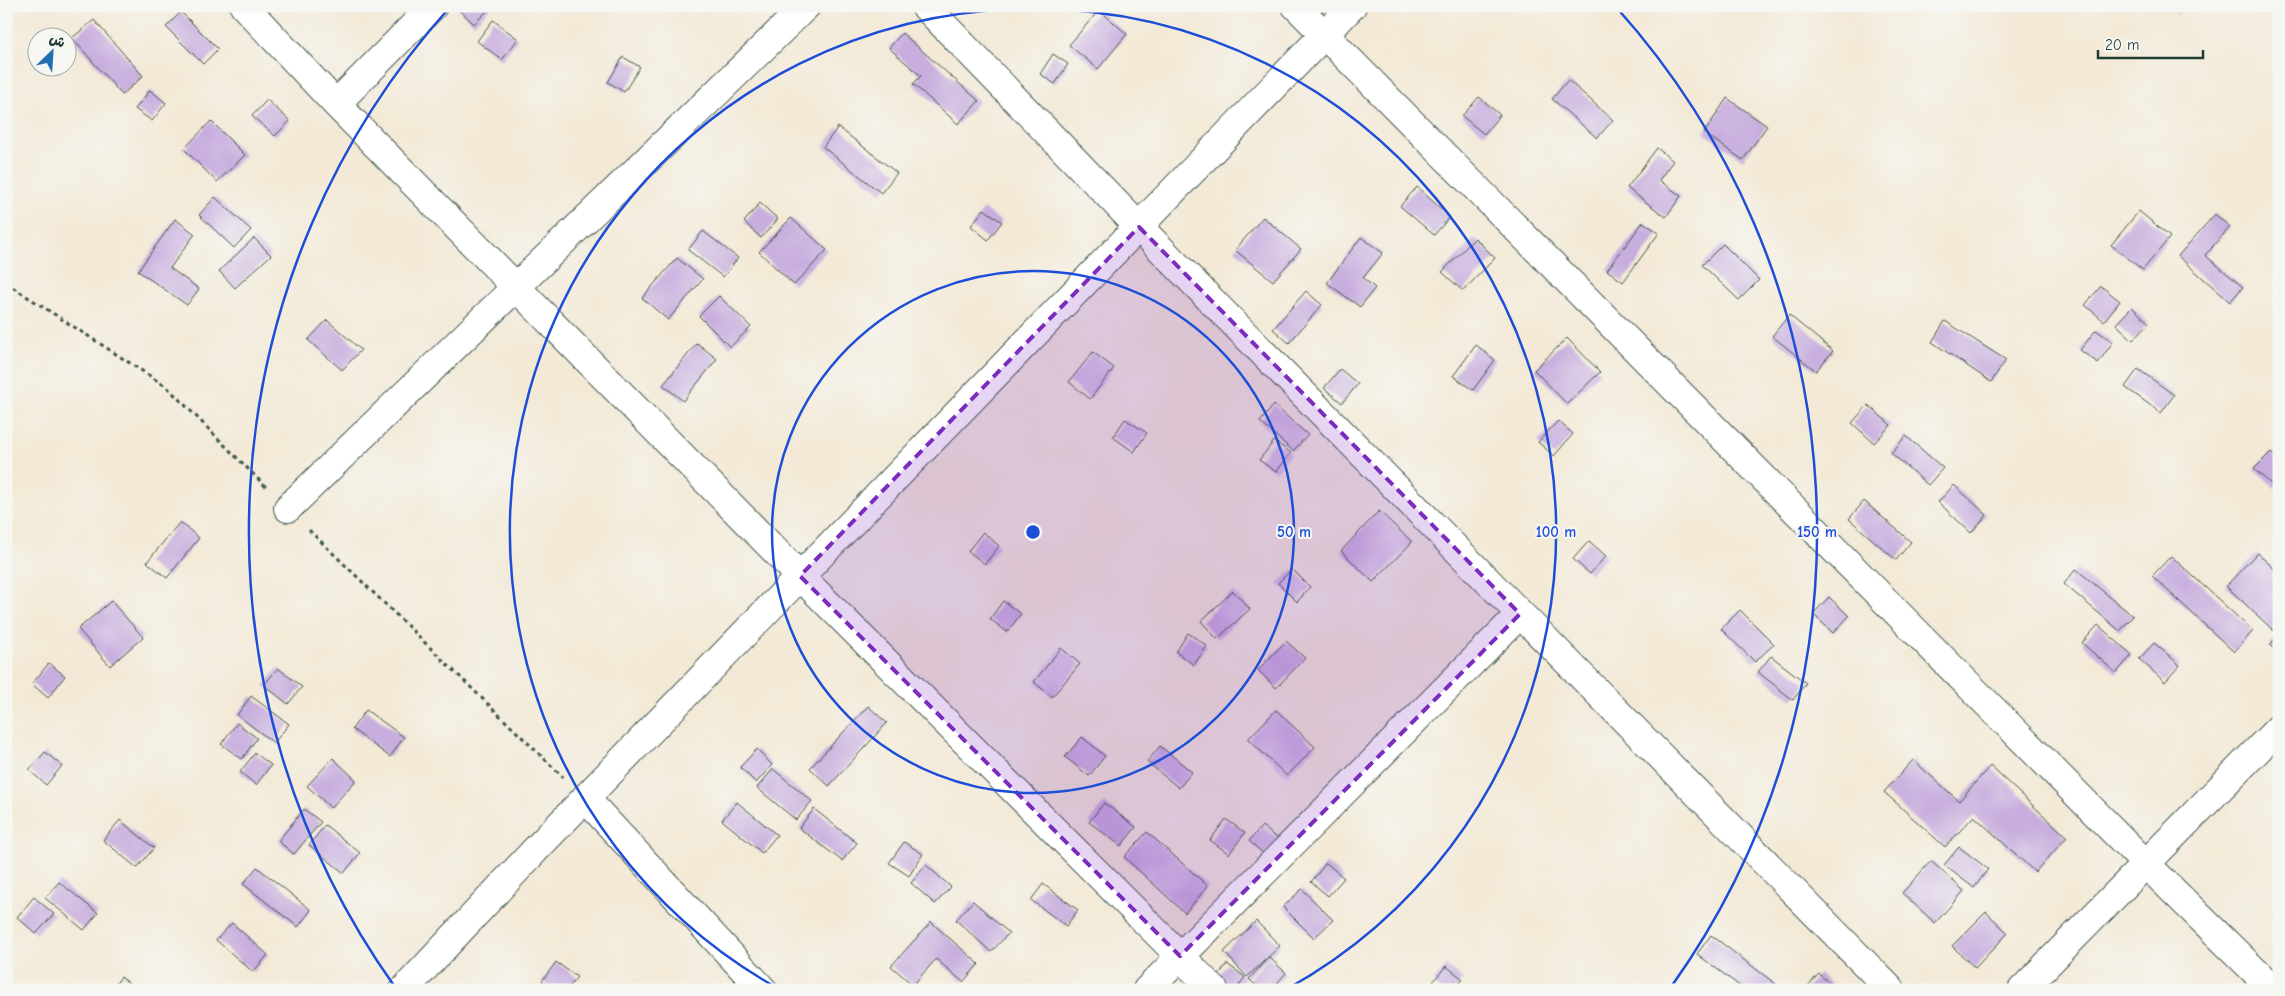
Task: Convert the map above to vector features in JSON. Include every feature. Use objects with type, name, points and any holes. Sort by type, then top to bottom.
[{"type":"street","points":[[244,6],[336,104],[800,576],[1214,990]]},
{"type":"street","points":[[336,104],[433,6]]},
{"type":"street","points":[[288,508],[806,6]]},
{"type":"street","points":[[925,6],[1139,227],[1891,990]]},
{"type":"street","points":[[1296,6],[2147,865],[2274,990]]},
{"type":"street","points":[[404,990],[585,798],[1352,6]]},
{"type":"street","points":[[1146,990],[1520,614]]},
{"type":"street","points":[[2022,990],[2147,865],[2279,728]]},
{"type":"street","points":[[585,798],[763,990]]},
{"type":"highlighted area","points":[[1139,227],[1520,614],[1180,956],[800,576]]},
{"type":"building","points":[[455,6],[492,6],[474,24]]},
{"type":"building","points":[[2169,6],[2185,6],[2177,14]]},
{"type":"building","points":[[1099,10],[1127,34],[1098,69],[1069,45]]},
{"type":"building","points":[[181,12],[218,49],[203,64],[166,27]]},
{"type":"building","points":[[94,20],[143,76],[122,95],[78,45],[78,33]]},
{"type":"building","points":[[493,20],[518,39],[502,60],[477,41]]},
{"type":"building","points":[[902,33],[979,101],[958,124],[913,84],[921,76],[889,48]]},
{"type":"building","points":[[1053,54],[1068,64],[1055,84],[1040,74]]},
{"type":"building","points":[[623,57],[640,67],[624,92],[608,82]]},
{"type":"building","points":[[1568,80],[1613,120],[1597,138],[1552,99]]},
{"type":"building","points":[[150,90],[166,103],[152,121],[135,109]]},
{"type":"building","points":[[1479,97],[1500,115],[1484,134],[1462,116]]},
{"type":"building","points":[[1727,98],[1767,126],[1743,160],[1704,133]]},
{"type":"building","points":[[267,100],[290,121],[275,136],[252,116]]},
{"type":"building","points":[[211,121],[245,155],[217,182],[184,149]]},
{"type":"building","points":[[838,127],[897,173],[881,193],[823,147]]},
{"type":"building","points":[[1657,148],[1673,161],[1659,180],[1681,196],[1666,217],[1627,188]]},
{"type":"building","points":[[1417,187],[1450,217],[1434,235],[1400,206]]},
{"type":"building","points":[[215,197],[251,230],[234,248],[199,215]]},
{"type":"building","points":[[760,203],[778,219],[761,238],[744,222]]},
{"type":"building","points":[[984,209],[1002,222],[988,240],[971,226]]},
{"type":"building","points":[[2139,211],[2170,237],[2143,270],[2111,245]]},
{"type":"building","points":[[2215,214],[2230,227],[2205,255],[2243,287],[2230,302],[2178,256]]},
{"type":"building","points":[[1263,217],[1301,249],[1273,281],[1235,250]]},
{"type":"building","points":[[791,218],[827,250],[794,285],[759,252]]},
{"type":"building","points":[[175,219],[195,234],[170,268],[199,289],[187,305],[138,271]]},
{"type":"building","points":[[1643,222],[1659,233],[1623,282],[1607,270]]},
{"type":"building","points":[[703,231],[738,258],[723,277],[688,250]]},
{"type":"building","points":[[1361,237],[1383,253],[1363,278],[1375,288],[1360,307],[1327,283]]},
{"type":"building","points":[[254,238],[271,255],[235,288],[219,271]]},
{"type":"building","points":[[1475,238],[1495,258],[1463,291],[1442,272]]},
{"type":"building","points":[[1723,244],[1759,280],[1739,300],[1702,265]]},
{"type":"building","points":[[677,258],[703,279],[668,320],[642,298]]},
{"type":"building","points":[[2101,286],[2120,301],[2104,321],[2085,305]]},
{"type":"building","points":[[1306,291],[1322,305],[1289,343],[1273,329]]},
{"type":"building","points":[[719,296],[751,327],[730,347],[699,316]]},
{"type":"building","points":[[2132,307],[2149,323],[2133,340],[2116,324]]},
{"type":"building","points":[[1789,315],[1833,351],[1816,371],[1772,336]]},
{"type":"building","points":[[327,320],[361,350],[342,370],[308,340]]},
{"type":"building","points":[[1945,321],[2006,360],[1991,382],[1932,342]]},
{"type":"building","points":[[2096,330],[2113,342],[2098,363],[2080,350]]},
{"type":"building","points":[[1567,338],[1600,372],[1567,404],[1534,370]]},
{"type":"building","points":[[697,343],[717,359],[683,401],[663,385]]},
{"type":"building","points":[[1476,345],[1495,360],[1473,390],[1453,376]]},
{"type":"building","points":[[1093,352],[1114,368],[1090,399],[1069,382]]},
{"type":"building","points":[[1340,369],[1358,384],[1342,403],[1324,388]]},
{"type":"building","points":[[2138,369],[2174,395],[2161,413],[2125,387]]},
{"type":"building","points":[[1274,405],[1308,435],[1293,451],[1260,422]]},
{"type":"building","points":[[1868,405],[1891,425],[1874,443],[1852,423]]},
{"type":"building","points":[[1125,419],[1147,433],[1134,452],[1113,437]]},
{"type":"building","points":[[1558,421],[1573,434],[1554,456],[1538,442]]},
{"type":"building","points":[[1906,436],[1943,468],[1928,485],[1891,453]]},
{"type":"building","points":[[1274,441],[1291,453],[1276,472],[1259,460]]},
{"type":"building","points":[[2271,452],[2279,459],[2279,491],[2254,469]]},
{"type":"building","points":[[1954,485],[1987,515],[1971,533],[1938,502]]},
{"type":"building","points":[[1864,501],[1911,542],[1896,560],[1849,519]]},
{"type":"building","points":[[1379,511],[1412,542],[1373,582],[1341,551]]},
{"type":"building","points":[[180,522],[199,538],[167,578],[147,562]]},
{"type":"building","points":[[983,532],[999,546],[985,564],[968,551]]},
{"type":"building","points":[[1589,541],[1606,556],[1590,574],[1573,559]]},
{"type":"building","points":[[2257,553],[2279,573],[2279,625],[2274,631],[2226,586]]},
{"type":"building","points":[[2171,556],[2253,631],[2234,652],[2152,576]]},
{"type":"building","points":[[1292,569],[1310,587],[1297,602],[1278,583]]},
{"type":"building","points":[[2076,569],[2133,616],[2120,631],[2064,584]]},
{"type":"building","points":[[1233,591],[1250,609],[1217,639],[1201,621]]},
{"type":"building","points":[[1829,597],[1849,616],[1833,633],[1813,614]]},
{"type":"building","points":[[111,601],[143,637],[110,666],[78,629]]},
{"type":"building","points":[[1003,601],[1021,614],[1007,632],[990,619]]},
{"type":"building","points":[[1740,610],[1774,644],[1755,662],[1721,629]]},
{"type":"building","points":[[2098,625],[2132,655],[2116,673],[2082,643]]},
{"type":"building","points":[[1188,633],[1207,646],[1194,665],[1176,652]]},
{"type":"building","points":[[2279,634],[2279,651],[2270,645]]},
{"type":"building","points":[[1286,641],[1305,658],[1276,688],[1258,670]]},
{"type":"building","points":[[2154,643],[2180,665],[2165,682],[2139,659]]},
{"type":"building","points":[[1061,648],[1080,664],[1052,697],[1034,682]]},
{"type":"building","points":[[1771,656],[1806,683],[1793,700],[1758,672]]},
{"type":"building","points":[[49,663],[65,676],[48,698],[32,684]]},
{"type":"building","points":[[278,668],[302,687],[288,704],[264,685]]},
{"type":"building","points":[[251,696],[289,724],[274,743],[237,715]]},
{"type":"building","points":[[868,706],[887,723],[829,786],[810,768]]},
{"type":"building","points":[[366,710],[404,737],[390,757],[352,729]]},
{"type":"building","points":[[1276,710],[1315,747],[1287,776],[1248,739]]},
{"type":"building","points":[[237,723],[257,738],[242,759],[221,744]]},
{"type":"building","points":[[1082,737],[1105,756],[1089,776],[1065,757]]},
{"type":"building","points":[[1160,746],[1192,772],[1179,788],[1147,762]]},
{"type":"building","points":[[757,749],[772,765],[756,783],[740,767]]},
{"type":"building","points":[[45,752],[62,766],[46,785],[29,770]]},
{"type":"building","points":[[255,753],[271,765],[256,785],[240,772]]},
{"type":"building","points":[[333,758],[356,780],[331,808],[307,786]]},
{"type":"building","points":[[1913,760],[1959,801],[1990,766],[2067,837],[2035,872],[1974,816],[1945,847],[1884,792]]},
{"type":"building","points":[[773,769],[812,801],[796,820],[757,788]]},
{"type":"building","points":[[737,802],[777,835],[762,853],[722,820]]},
{"type":"building","points":[[1104,803],[1136,827],[1121,846],[1089,822]]},
{"type":"building","points":[[304,809],[321,822],[294,854],[278,841]]},
{"type":"building","points":[[814,809],[857,843],[842,861],[799,828]]},
{"type":"building","points":[[1226,819],[1245,833],[1229,854],[1210,840]]},
{"type":"building","points":[[120,820],[154,848],[137,868],[103,840]]},
{"type":"building","points":[[325,825],[360,853],[344,873],[309,845]]},
{"type":"building","points":[[1262,826],[1279,840],[1265,855],[1249,841]]},
{"type":"building","points":[[1147,832],[1208,886],[1185,913],[1124,857]]},
{"type":"building","points":[[904,842],[923,854],[909,876],[889,863]]},
{"type":"building","points":[[1959,847],[1988,869],[1974,888],[1944,865]]},
{"type":"building","points":[[1931,861],[1964,891],[1935,923],[1902,893]]},
{"type":"building","points":[[1326,863],[1344,878],[1328,896],[1311,882]]},
{"type":"building","points":[[926,865],[951,887],[935,904],[911,883]]},
{"type":"building","points":[[257,867],[311,910],[298,927],[243,884]]},
{"type":"building","points":[[59,882],[98,913],[84,930],[45,898]]},
{"type":"building","points":[[1043,884],[1078,910],[1066,926],[1031,900]]},
{"type":"building","points":[[1302,889],[1333,920],[1314,938],[1283,907]]},
{"type":"building","points":[[34,897],[54,914],[36,934],[17,917]]},
{"type":"building","points":[[973,901],[1009,933],[991,952],[956,920]]},
{"type":"building","points":[[1986,912],[2008,933],[1975,968],[1952,946]]},
{"type":"building","points":[[1256,921],[1280,946],[1247,977],[1224,952]]},
{"type":"building","points":[[931,922],[979,964],[963,982],[936,959],[913,985],[891,966]]},
{"type":"building","points":[[232,923],[268,955],[253,972],[216,940]]},
{"type":"building","points":[[1711,935],[1777,985],[1774,990],[1745,990],[1697,954]]},
{"type":"building","points":[[1269,957],[1286,973],[1271,990],[1261,990],[1249,979]]},
{"type":"building","points":[[556,962],[577,977],[567,990],[554,990],[542,981]]},
{"type":"building","points":[[1227,964],[1245,977],[1236,990],[1229,990],[1216,979]]},
{"type":"building","points":[[1446,966],[1463,979],[1454,990],[1441,990],[1432,983]]},
{"type":"building","points":[[1819,974],[1838,990],[1804,990]]},
{"type":"building","points":[[121,977],[138,990],[111,990]]}]
